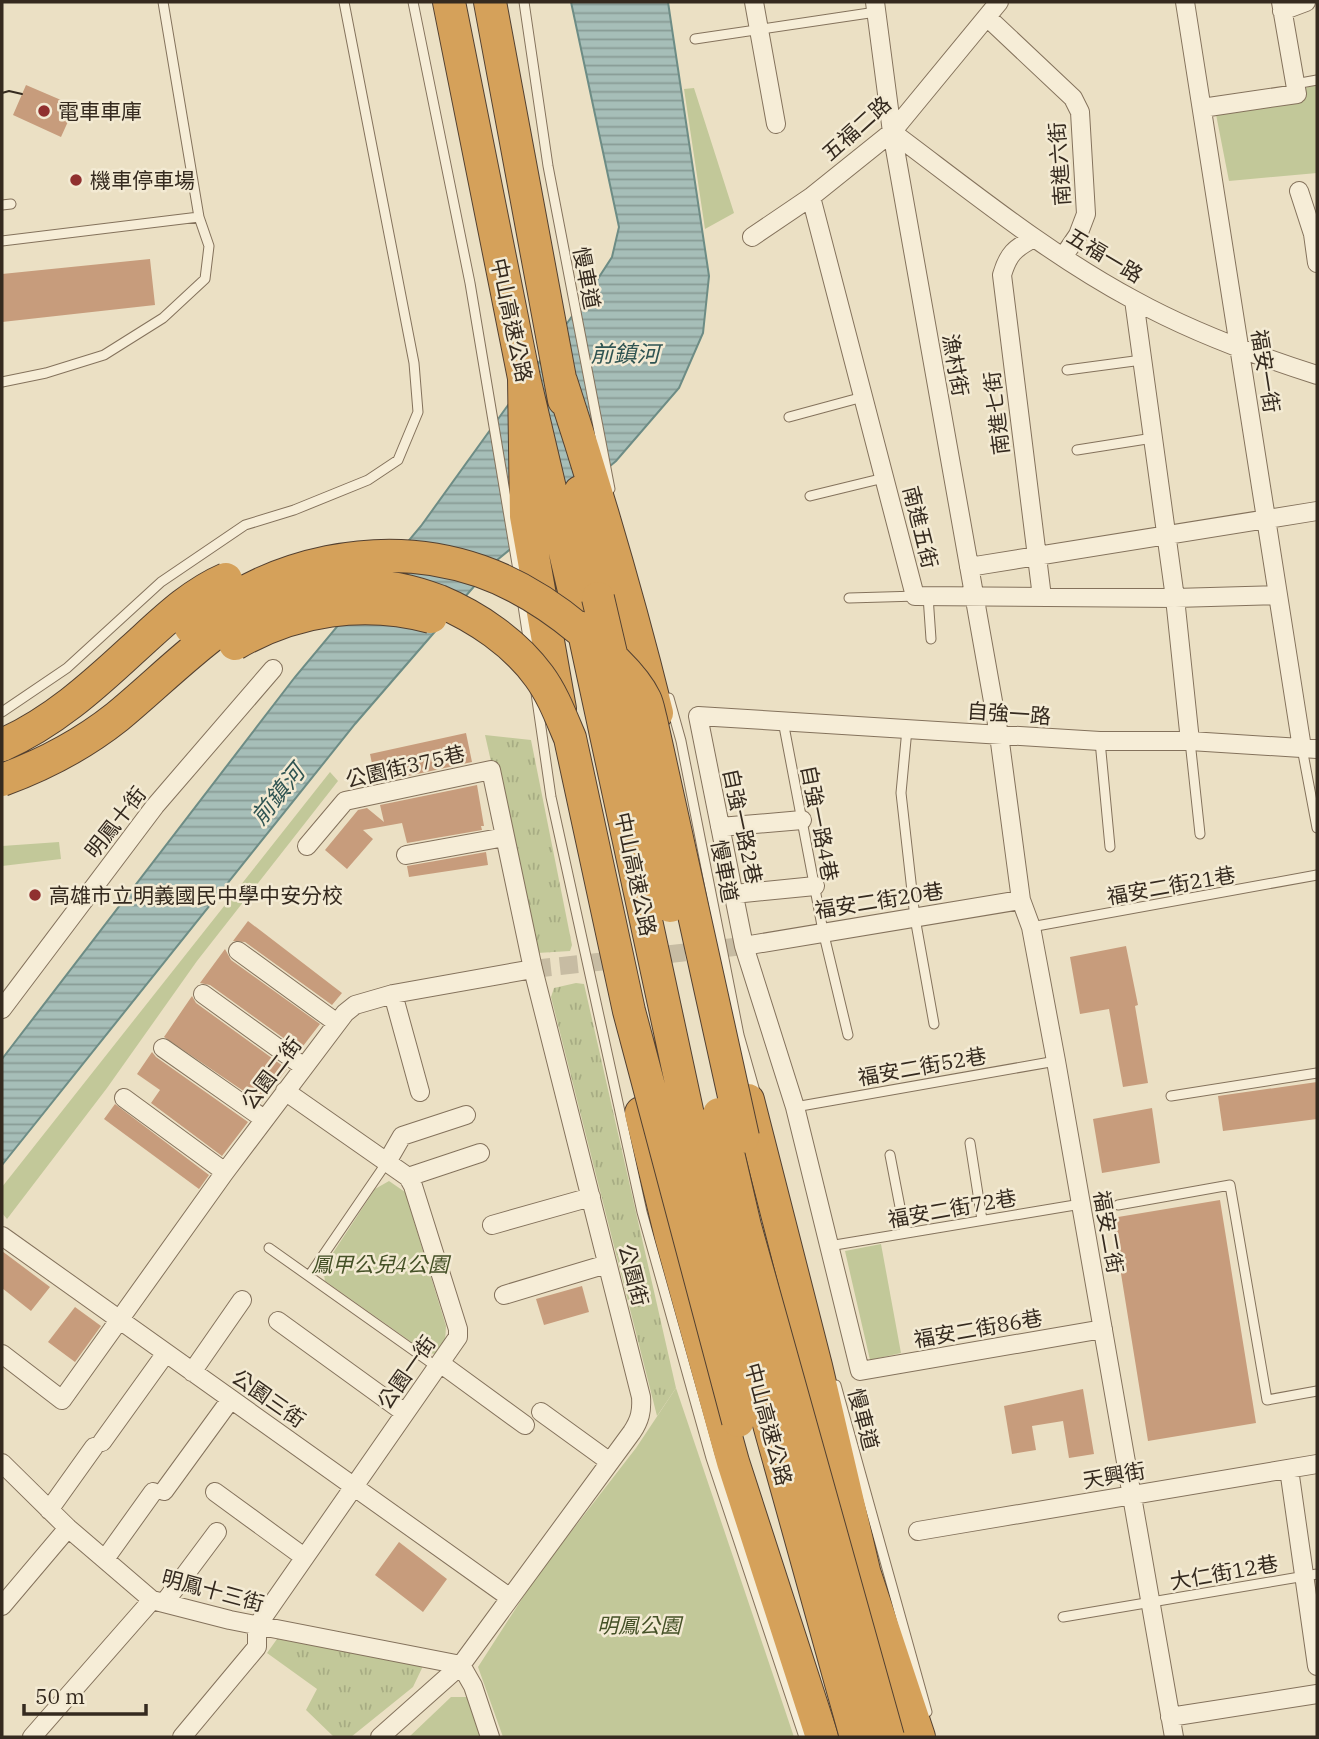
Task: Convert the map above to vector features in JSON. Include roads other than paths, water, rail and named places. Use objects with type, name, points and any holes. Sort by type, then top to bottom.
[{"type":"highway","name":"中山高速公路","points":[[449,2],[524,378],[576,599],[705,1194],[856,1737]]},
{"type":"highway","name":"中山高速公路","points":[[490,2],[551,256],[561,381],[607,638],[745,1226],[887,1737]]},
{"type":"highway","points":[[524,378],[524,557],[611,994],[671,1237],[733,1462],[822,1737]]},
{"type":"highway","points":[[561,381],[603,489],[664,740],[705,936],[816,1366],[865,1575]]},
{"type":"highway","points":[[2,745],[32,730],[72,703],[175,611],[205,590],[270,559],[316,545],[407,540],[426,542],[483,557],[524,575],[570,604],[607,638],[633,672],[656,694],[782,1306],[841,1505],[925,1731]]},
{"type":"highway","points":[[2,765],[53,742],[209,613],[229,600],[286,572],[338,560],[397,557],[424,559],[465,567],[494,577],[533,596],[588,637],[656,694]]},
{"type":"highway","points":[[2,780],[50,759],[100,729],[218,631],[261,606],[290,594],[346,585],[394,587],[417,593],[449,606],[486,627],[519,653],[540,676],[554,700],[570,738],[629,1011],[738,1421],[817,1674],[831,1737]]},
{"type":"highway","points":[[2,791],[34,780],[99,747],[202,666],[270,625],[310,614],[358,607],[391,609],[434,618],[467,631],[483,641],[524,676],[542,698],[573,750]]},
{"type":"street","points":[[754,2],[776,124]]},
{"type":"street","name":"五福二路","points":[[752,237],[811,197],[892,132],[999,2]]},
{"type":"street","name":"福安一街","points":[[1185,2],[1278,595],[1310,748]]},
{"type":"street","points":[[1202,108],[1296,89],[1282,6],[1306,2]]},
{"type":"street","name":"漁村街","points":[[876,7],[892,132],[999,735]]},
{"type":"street","name":"南進六街","points":[[987,17],[1073,98],[1080,112],[1086,214],[1078,235],[1063,257]]},
{"type":"street","name":"五福一路","points":[[892,132],[1034,238],[1134,300],[1240,350],[1317,375]]},
{"type":"street","points":[[1298,191],[1315,234],[1317,263]]},
{"type":"street","name":"南進五街","points":[[811,197],[915,596],[1278,595]]},
{"type":"street","name":"南進七街","points":[[1034,238],[1015,248],[1006,260],[1002,275],[1042,597]]},
{"type":"street","points":[[1134,300],[1175,597],[1190,741]]},
{"type":"street","name":"南進五街","points":[[969,567],[1317,511]]},
{"type":"street","name":"明鳳十街","points":[[2,1009],[155,806],[273,669]]},
{"type":"street","name":"自強一路","points":[[698,716],[1100,741],[1190,741],[1310,748]]},
{"type":"street","name":"自強一路2巷","points":[[698,716],[744,946],[794,1107],[860,1371]]},
{"type":"street","name":"福安二街","points":[[999,735],[1021,900],[1031,927],[1056,1061],[1174,1737]]},
{"type":"street","name":"公園街","points":[[380,1737],[461,1665],[639,1422],[642,1408],[533,969],[491,770]]},
{"type":"street","name":"公園街375巷","points":[[307,846],[345,801],[491,770]]},
{"type":"street","points":[[720,827],[802,820]]},
{"type":"street","points":[[405,855],[505,837]]},
{"type":"street","points":[[734,894],[815,886]]},
{"type":"street","name":"福安二街20巷","points":[[744,946],[1021,900]]},
{"type":"street","points":[[239,951],[337,1023]]},
{"type":"street","name":"公園二街","points":[[2,1354],[62,1400],[264,1119],[337,1023],[355,1005],[393,994],[533,969]]},
{"type":"street","points":[[203,994],[304,1067]]},
{"type":"street","points":[[393,994],[420,1092]]},
{"type":"street","points":[[163,1048],[264,1119]]},
{"type":"street","points":[[285,1091],[408,1177],[480,1153]]},
{"type":"street","points":[[124,1098],[225,1172]]},
{"type":"street","points":[[387,1162],[402,1136],[466,1115]]},
{"type":"street","name":"公園一街","points":[[182,1737],[257,1647],[257,1626],[457,1337],[458,1329],[413,1185],[408,1177]]},
{"type":"street","points":[[492,1225],[591,1197]]},
{"type":"street","name":"公園三街","points":[[2,1236],[509,1597]]},
{"type":"street","points":[[504,1295],[607,1264]]},
{"type":"street","points":[[192,1371],[242,1300]]},
{"type":"street","points":[[278,1321],[405,1413]]},
{"type":"street","name":"福安二街86巷","points":[[860,1371],[1103,1329]]},
{"type":"street","points":[[49,1510],[166,1353]]},
{"type":"street","points":[[439,1365],[524,1424]]},
{"type":"street","points":[[105,1559],[231,1399]]},
{"type":"street","points":[[541,1412],[610,1462]]},
{"type":"street","name":"明鳳十三街","points":[[2,1463],[68,1528],[158,1601],[257,1626],[461,1665]]},
{"type":"street","name":"天興街","points":[[918,1531],[1317,1464]]},
{"type":"street","points":[[1289,1469],[1311,1575],[1317,1666]]},
{"type":"street","points":[[215,1492],[304,1557]]},
{"type":"street","points":[[2,1606],[68,1528]]},
{"type":"street","points":[[32,1737],[158,1601],[217,1532]]},
{"type":"street","points":[[461,1665],[473,1686],[490,1737]]},
{"type":"street","points":[[1170,1717],[1317,1693]]},
{"type":"lane","points":[[2,382],[46,373],[104,355],[163,318],[205,279],[209,246],[199,217],[163,2]]},
{"type":"lane","points":[[2,712],[67,668],[161,582],[245,524],[293,510],[368,480],[398,460],[418,412],[414,363],[344,2]]},
{"type":"lane","points":[[413,2],[524,557],[551,797],[642,1212],[711,1458],[804,1737]]},
{"type":"lane","name":"慢車道","points":[[524,2],[548,166],[551,256],[603,489]]},
{"type":"lane","points":[[695,38],[759,30],[876,7]]},
{"type":"lane","points":[[1296,89],[1317,79]]},
{"type":"lane","points":[[2,241],[199,217]]},
{"type":"lane","points":[[1067,370],[1142,360]]},
{"type":"lane","points":[[789,417],[863,397]]},
{"type":"lane","points":[[1077,450],[1153,438]]},
{"type":"lane","points":[[810,496],[884,478]]},
{"type":"lane","points":[[849,598],[924,596],[931,639]]},
{"type":"lane","name":"慢車道","points":[[656,694],[681,741],[739,1035],[779,1181]]},
{"type":"lane","name":"自強一路4巷","points":[[783,722],[823,931],[848,1035]]},
{"type":"lane","points":[[907,729],[901,793],[915,918],[934,1024]]},
{"type":"lane","points":[[1100,741],[1110,847]]},
{"type":"lane","points":[[1190,741],[1200,834]]},
{"type":"lane","points":[[1310,748],[1317,828]]},
{"type":"lane","name":"福安二街21巷","points":[[1031,927],[1317,875]]},
{"type":"lane","name":"福安二街52巷","points":[[794,1107],[1056,1061]]},
{"type":"lane","points":[[1171,1096],[1317,1073]]},
{"type":"lane","points":[[970,1143],[982,1220]]},
{"type":"lane","points":[[890,1155],[905,1233]]},
{"type":"lane","points":[[309,1276],[387,1162]]},
{"type":"lane","points":[[1118,1205],[1230,1185],[1267,1400],[1317,1391]]},
{"type":"lane","name":"福安二街72巷","points":[[829,1247],[1081,1203]]},
{"type":"lane","points":[[269,1248],[439,1365]]},
{"type":"lane","name":"慢車道","points":[[835,1379],[925,1731]]},
{"type":"lane","name":"大仁街12巷","points":[[1063,1617],[1311,1575]]},
{"type":"water","name":"前鎮河","points":[[571,2],[668,2],[709,276],[703,333],[679,388],[616,461],[496,561],[355,724],[2,1165],[2,1059],[295,677],[421,526],[612,257],[619,227]]},
{"type":"tunnel","points":[[533,969],[744,946]]},
{"type":"tram line","points":[[2,93],[9,91],[22,94]]},
{"type":"place","name":"電車車庫","points":[[44,111]]},
{"type":"place","name":"機車停車場","points":[[76,180]]},
{"type":"place","name":"高雄市立明義國民中學中安分校","points":[[35,895]]},
{"type":"park label","name":"鳳甲公兒4公園","points":[[380,1264]]},
{"type":"park label","name":"明鳳公園","points":[[639,1625]]}]
